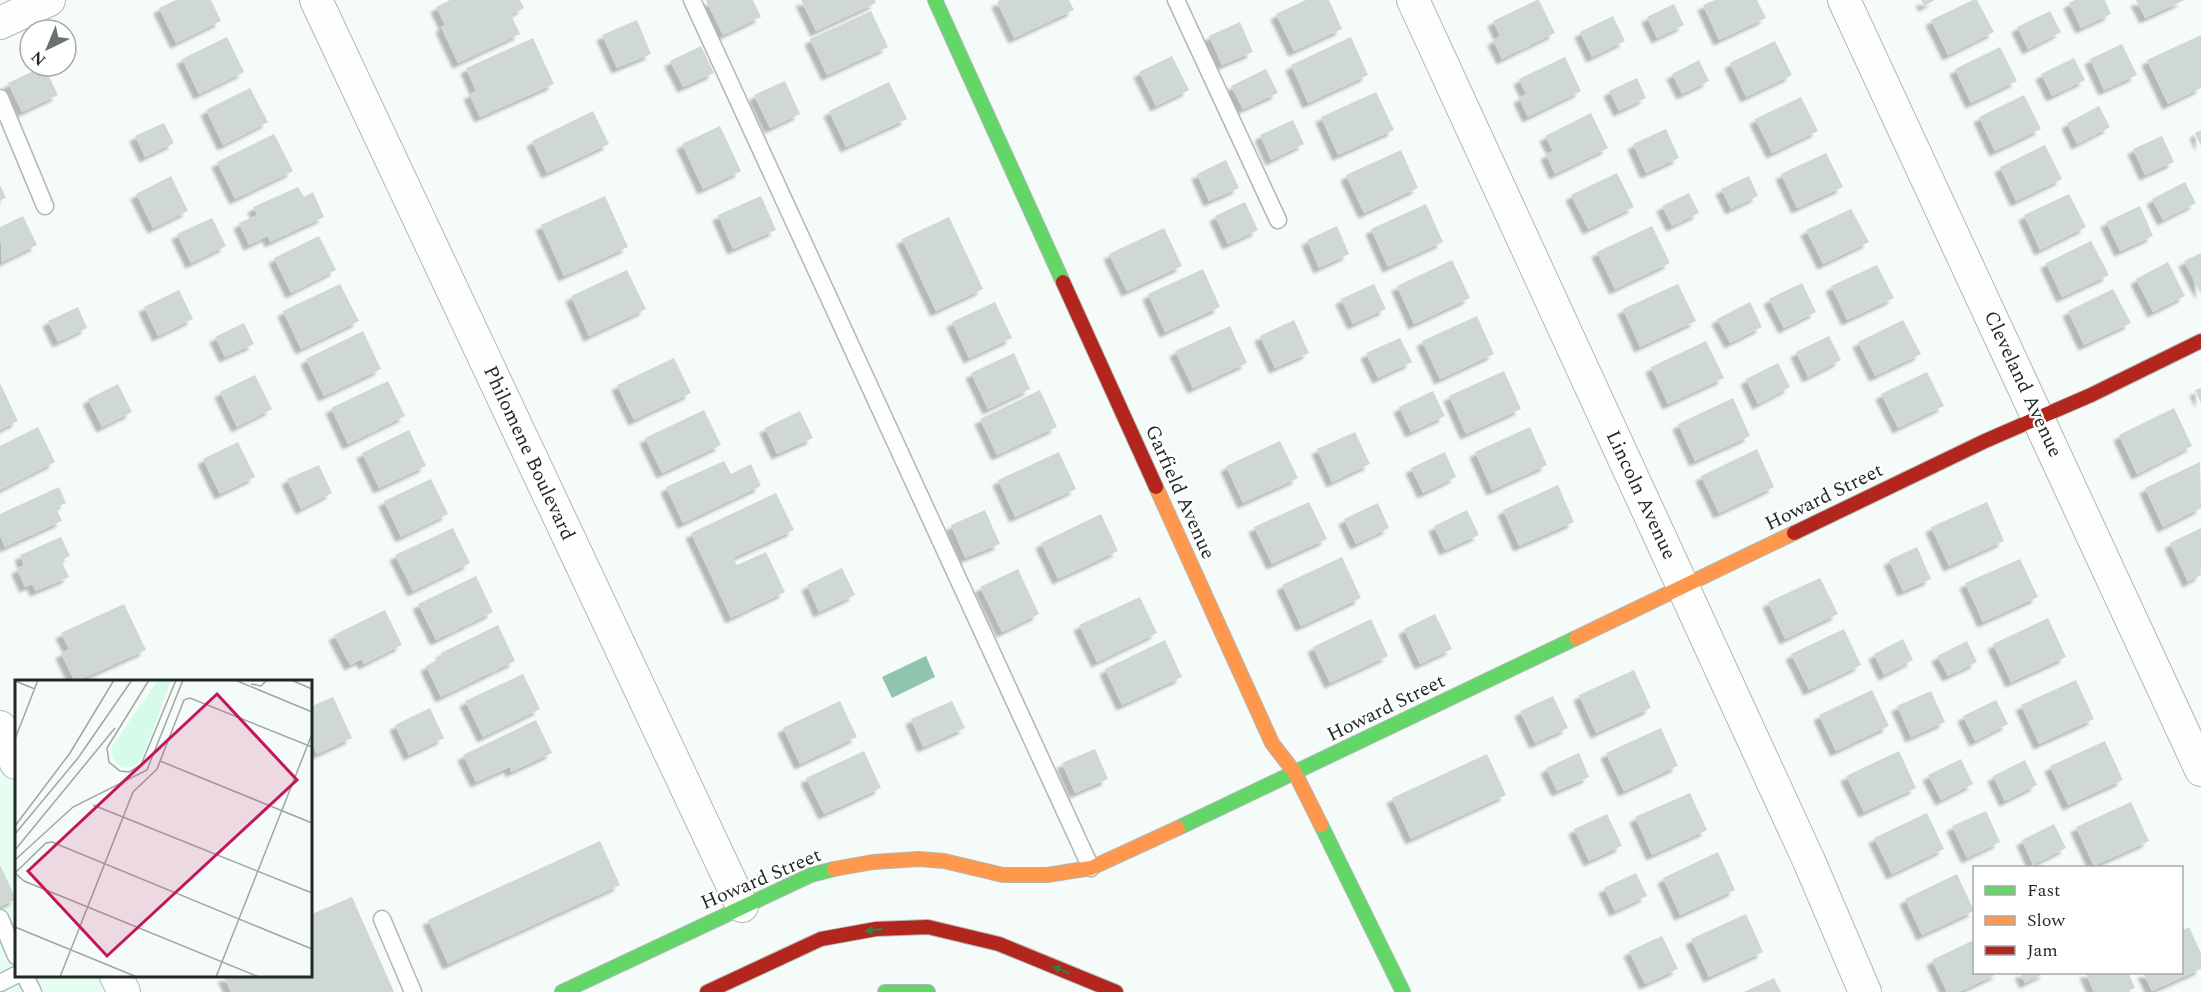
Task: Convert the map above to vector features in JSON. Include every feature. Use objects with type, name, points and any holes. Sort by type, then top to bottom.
[{"type":"main road","name":"Garfield Avenue","points":[[936,0],[1272,743],[1295,773],[1403,992]]},
{"type":"main road","name":"Howard Street","points":[[562,992],[742,906],[812,875],[844,866],[877,861],[934,860],[1003,874],[1028,876],[1061,874],[1091,868],[1295,773],[1985,441],[2091,395],[2201,341]]},
{"type":"main road","points":[[707,992],[822,939],[876,929],[928,927],[999,944],[1116,992]]},
{"type":"main road","points":[[885,992],[928,992]]},
{"type":"street","points":[[0,23],[49,0]]},
{"type":"street","name":"Philomene Boulevard","points":[[316,0],[742,906]]},
{"type":"street","name":"Lincoln Avenue","points":[[1413,0],[1809,861],[1865,992]]},
{"type":"street","name":"Cleveland Avenue","points":[[1844,0],[2201,770]]},
{"type":"street","points":[[0,727],[15,761]]},
{"type":"street","points":[[117,977],[124,992]]},
{"type":"lane","points":[[692,0],[1091,868]]},
{"type":"lane","points":[[1176,0],[1278,220]]},
{"type":"lane","points":[[0,98],[45,206]]},
{"type":"lane","points":[[0,918],[15,954]]},
{"type":"lane","points":[[382,919],[413,992]]},
{"type":"lane","points":[[0,983],[15,976]]},
{"type":"lane","points":[[26,977],[33,992]]},
{"type":"shaded area","points":[[926,656],[935,677],[892,698],[882,677]]},
{"type":"shaded area","points":[[0,727],[15,761],[15,977],[116,977],[124,992],[0,992]]},
{"type":"building","points":[[176,0],[211,0],[221,21],[176,43],[159,8]]},
{"type":"building","points":[[450,0],[520,0],[524,8],[511,15],[520,34],[458,63],[441,27],[445,25],[436,7]]},
{"type":"building","points":[[706,0],[753,0],[761,17],[723,35]]},
{"type":"building","points":[[801,0],[875,0],[876,3],[816,31]]},
{"type":"building","points":[[1000,0],[1069,0],[1074,10],[1014,38],[997,2]]},
{"type":"building","points":[[1306,0],[1329,0],[1342,29],[1294,51],[1276,14]]},
{"type":"building","points":[[1537,0],[1555,33],[1502,59],[1493,40],[1500,36],[1493,21]]},
{"type":"building","points":[[1715,0],[1757,0],[1766,18],[1719,40],[1703,5]]},
{"type":"building","points":[[1921,0],[1935,0],[1924,6]]},
{"type":"building","points":[[1977,0],[1994,32],[1948,55],[1931,20]]},
{"type":"building","points":[[2075,0],[2105,0],[2111,14],[2081,28],[2069,3]]},
{"type":"building","points":[[2136,0],[2185,0],[2145,18]]},
{"type":"building","points":[[1674,4],[1684,25],[1657,38],[1647,17]]},
{"type":"building","points":[[871,11],[888,47],[827,75],[810,39]]},
{"type":"building","points":[[2050,11],[2061,32],[2028,49],[2017,27]]},
{"type":"building","points":[[1613,16],[1625,41],[1592,57],[1580,32]]},
{"type":"building","points":[[637,20],[651,54],[617,68],[602,35]]},
{"type":"building","points":[[1240,22],[1253,52],[1222,65],[1209,36]]},
{"type":"building","points":[[2201,35],[2201,88],[2168,104],[2147,60]]},
{"type":"building","points":[[227,37],[244,72],[199,94],[182,59]]},
{"type":"building","points":[[1351,37],[1368,75],[1308,103],[1291,65]]},
{"type":"building","points":[[533,38],[554,84],[480,117],[469,94],[476,91],[466,68]]},
{"type":"building","points":[[1775,41],[1792,75],[1746,97],[1730,63]]},
{"type":"building","points":[[2122,44],[2137,75],[2104,90],[2090,59]]},
{"type":"building","points":[[701,46],[714,73],[683,87],[670,61]]},
{"type":"building","points":[[2000,47],[2017,81],[1971,103],[1955,69]]},
{"type":"building","points":[[1172,56],[1189,90],[1156,106],[1139,72]]},
{"type":"building","points":[[1565,57],[1581,91],[1528,117],[1519,98],[1526,94],[1519,79]]},
{"type":"building","points":[[2074,58],[2085,80],[2052,96],[2041,74]]},
{"type":"building","points":[[1699,60],[1709,81],[1682,94],[1672,74]]},
{"type":"building","points":[[1266,69],[1278,93],[1243,109],[1231,86]]},
{"type":"building","points":[[19,78],[50,78],[58,95],[22,112],[8,83]]},
{"type":"building","points":[[1637,78],[1646,98],[1619,111],[1609,91]]},
{"type":"building","points":[[785,81],[800,114],[770,128],[754,95]]},
{"type":"building","points":[[889,82],[907,119],[846,147],[829,111]]},
{"type":"building","points":[[250,88],[268,122],[223,145],[206,110]]},
{"type":"building","points":[[1376,92],[1394,130],[1338,155],[1321,117]]},
{"type":"building","points":[[2024,95],[2041,129],[1995,151],[1979,117]]},
{"type":"building","points":[[1801,97],[1818,131],[1772,153],[1755,119]]},
{"type":"building","points":[[2099,106],[2110,127],[2077,144],[2067,123]]},
{"type":"building","points":[[593,111],[609,144],[547,173],[532,141]]},
{"type":"building","points":[[1591,113],[1608,148],[1555,174],[1546,154],[1553,151],[1545,136]]},
{"type":"building","points":[[1293,120],[1304,144],[1271,160],[1260,135]]},
{"type":"building","points":[[164,123],[174,143],[145,157],[135,136]]},
{"type":"building","points":[[720,126],[741,171],[703,189],[682,144]]},
{"type":"building","points":[[1666,129],[1679,158],[1646,173],[1633,144]]},
{"type":"building","points":[[2201,130],[2201,146],[2195,133]]},
{"type":"building","points":[[274,134],[293,171],[235,199],[217,162]]},
{"type":"building","points":[[2162,136],[2174,162],[2145,175],[2133,149]]},
{"type":"building","points":[[2045,145],[2062,179],[2016,201],[2000,167]]},
{"type":"building","points":[[1401,150],[1418,188],[1364,213],[1346,175]]},
{"type":"building","points":[[1826,153],[1843,187],[1797,208],[1781,174]]},
{"type":"building","points":[[1226,160],[1239,188],[1209,201],[1197,174]]},
{"type":"building","points":[[1617,173],[1634,207],[1588,229],[1571,195]]},
{"type":"building","points":[[171,176],[188,211],[153,228],[136,194]]},
{"type":"building","points":[[1749,176],[1758,196],[1731,209],[1721,189]]},
{"type":"building","points":[[2185,182],[2196,203],[2163,220],[2152,199]]},
{"type":"building","points":[[0,185],[6,198],[0,200]]},
{"type":"building","points":[[298,187],[304,197],[313,192],[324,217],[270,242],[268,236],[249,245],[239,223],[257,215],[253,207]]},
{"type":"building","points":[[1689,193],[1699,213],[1672,226],[1662,206]]},
{"type":"building","points":[[2069,194],[2086,227],[2040,250],[2024,215]]},
{"type":"building","points":[[605,196],[628,247],[564,276],[541,225]]},
{"type":"building","points":[[761,196],[776,230],[733,249],[718,215]]},
{"type":"building","points":[[1245,202],[1258,230],[1228,244],[1215,216]]},
{"type":"building","points":[[1426,204],[1443,242],[1388,267],[1371,229]]},
{"type":"building","points":[[2140,206],[2153,236],[2120,251],[2106,222]]},
{"type":"building","points":[[1851,209],[1869,242],[1823,264],[1806,230]]},
{"type":"building","points":[[23,216],[37,245],[2,262],[0,227]]},
{"type":"building","points":[[949,217],[983,289],[936,311],[902,239]]},
{"type":"building","points":[[212,218],[226,246],[191,263],[177,234]]},
{"type":"building","points":[[1337,226],[1349,254],[1319,268],[1307,240]]},
{"type":"building","points":[[1652,226],[1670,263],[1615,289],[1597,252]]},
{"type":"building","points":[[1164,228],[1182,266],[1127,291],[1109,254]]},
{"type":"building","points":[[319,236],[336,270],[291,293],[274,258]]},
{"type":"building","points":[[2091,241],[2109,275],[2062,297],[2046,263]]},
{"type":"building","points":[[2201,253],[2201,294],[2184,261]]},
{"type":"building","points":[[1452,260],[1470,298],[1414,324],[1397,286]]},
{"type":"building","points":[[2168,262],[2185,296],[2153,312],[2136,279]]},
{"type":"building","points":[[1877,265],[1894,298],[1847,320],[1831,286]]},
{"type":"building","points":[[1203,269],[1220,307],[1165,332],[1148,294]]},
{"type":"building","points":[[627,270],[646,309],[589,336],[571,296]]},
{"type":"building","points":[[1802,283],[1816,312],[1784,328],[1769,299]]},
{"type":"building","points":[[340,284],[359,321],[301,349],[283,311]]},
{"type":"building","points":[[1374,284],[1386,309],[1353,324],[1341,299]]},
{"type":"building","points":[[1678,284],[1696,321],[1640,347],[1623,309]]},
{"type":"building","points":[[2113,289],[2131,323],[2084,345],[2068,311]]},
{"type":"building","points":[[179,290],[193,319],[158,336],[144,307]]},
{"type":"building","points":[[995,302],[1012,338],[969,358],[952,322]]},
{"type":"building","points":[[1750,302],[1762,327],[1730,343],[1717,319]]},
{"type":"building","points":[[78,307],[87,328],[58,342],[48,321]]},
{"type":"building","points":[[1477,316],[1494,354],[1440,379],[1422,341]]},
{"type":"building","points":[[1294,320],[1309,353],[1275,368],[1260,336]]},
{"type":"building","points":[[1903,320],[1921,354],[1875,376],[1858,342]]},
{"type":"building","points":[[244,323],[254,344],[225,357],[215,337]]},
{"type":"building","points":[[1230,326],[1247,363],[1193,388],[1175,351]]},
{"type":"building","points":[[363,331],[381,369],[324,396],[306,359]]},
{"type":"building","points":[[1829,336],[1841,360],[1808,377],[1796,352]]},
{"type":"building","points":[[1400,338],[1412,362],[1378,378],[1366,353]]},
{"type":"building","points":[[1706,341],[1724,378],[1668,404],[1651,367]]},
{"type":"building","points":[[1014,353],[1030,389],[988,409],[971,373]]},
{"type":"building","points":[[674,358],[691,393],[634,420],[617,385]]},
{"type":"building","points":[[1778,363],[1790,387],[1758,404],[1746,379]]},
{"type":"building","points":[[1504,371],[1521,409],[1466,434],[1449,396]]},
{"type":"building","points":[[1927,372],[1944,406],[1898,428],[1881,394]]},
{"type":"building","points":[[255,375],[272,409],[237,427],[220,392]]},
{"type":"building","points":[[388,381],[405,416],[348,444],[331,408]]},
{"type":"building","points":[[0,383],[18,421],[0,430]]},
{"type":"building","points":[[118,384],[132,412],[102,427],[88,399]]},
{"type":"building","points":[[2201,388],[2201,403],[2195,390]]},
{"type":"building","points":[[1040,390],[1057,427],[997,455],[980,419]]},
{"type":"building","points":[[1433,391],[1445,416],[1411,432],[1399,407]]},
{"type":"building","points":[[1733,398],[1750,436],[1695,461],[1678,424]]},
{"type":"building","points":[[2174,408],[2192,446],[2137,474],[2119,435]]},
{"type":"building","points":[[704,410],[721,445],[662,473],[645,438]]},
{"type":"building","points":[[800,411],[813,438],[777,454],[765,428]]},
{"type":"building","points":[[38,427],[55,462],[0,490],[0,446]]},
{"type":"building","points":[[1530,427],[1547,465],[1492,490],[1475,452]]},
{"type":"building","points":[[409,430],[426,466],[379,488],[362,453]]},
{"type":"building","points":[[1355,432],[1370,464],[1332,482],[1317,449]]},
{"type":"building","points":[[1280,441],[1298,478],[1243,503],[1226,466]]},
{"type":"building","points":[[238,442],[255,477],[220,494],[203,459]]},
{"type":"building","points":[[1757,449],[1774,487],[1719,513],[1701,476]]},
{"type":"building","points":[[1059,452],[1076,489],[1015,517],[998,480]]},
{"type":"building","points":[[1445,452],[1456,477],[1423,493],[1411,468]]},
{"type":"building","points":[[724,461],[731,474],[751,464],[761,486],[683,523],[666,487]]},
{"type":"building","points":[[2200,462],[2201,508],[2163,527],[2145,488]]},
{"type":"building","points":[[319,465],[332,493],[301,509],[287,479]]},
{"type":"building","points":[[431,479],[448,514],[401,537],[384,501]]},
{"type":"building","points":[[1558,485],[1574,522],[1519,546],[1503,510]]},
{"type":"building","points":[[59,487],[66,503],[56,508],[62,521],[5,547],[0,535],[0,514]]},
{"type":"building","points":[[776,493],[794,530],[733,558],[737,565],[766,552],[785,592],[731,618],[691,533]]},
{"type":"building","points":[[1309,502],[1327,539],[1272,564],[1254,527]]},
{"type":"building","points":[[1987,502],[2004,541],[1949,566],[1931,527]]},
{"type":"building","points":[[1378,503],[1389,528],[1356,544],[1344,519]]},
{"type":"building","points":[[985,510],[1000,544],[965,558],[951,525]]},
{"type":"building","points":[[1467,510],[1479,535],[1445,550],[1434,526]]},
{"type":"building","points":[[1101,514],[1118,551],[1058,579],[1041,543]]},
{"type":"building","points":[[453,528],[470,563],[413,591],[395,555]]},
{"type":"building","points":[[2201,528],[2201,575],[2188,582],[2170,543]]},
{"type":"building","points":[[61,537],[70,556],[61,560],[69,577],[36,591],[32,584],[25,587],[17,569],[24,565],[20,555]]},
{"type":"building","points":[[1917,547],[1931,579],[1903,591],[1889,560]]},
{"type":"building","points":[[1342,557],[1361,598],[1301,626],[1282,585]]},
{"type":"building","points":[[2020,559],[2038,597],[1983,622],[1965,583]]},
{"type":"building","points":[[842,568],[855,595],[819,612],[807,585]]},
{"type":"building","points":[[1018,569],[1039,614],[1002,632],[980,587]]},
{"type":"building","points":[[476,576],[493,612],[436,640],[418,604]]},
{"type":"building","points":[[1820,578],[1838,614],[1785,639],[1768,602]]},
{"type":"building","points":[[1140,597],[1157,633],[1097,662],[1079,625]]},
{"type":"building","points":[[124,604],[146,650],[79,680],[74,680],[61,653],[69,649],[61,633]]},
{"type":"building","points":[[385,610],[402,645],[364,664],[362,659],[350,665],[334,635]]},
{"type":"building","points":[[1435,614],[1452,649],[1420,664],[1404,629]]},
{"type":"building","points":[[2048,618],[2066,657],[2011,682],[1993,644]]},
{"type":"building","points":[[1371,619],[1388,656],[1330,683],[1313,647]]},
{"type":"building","points":[[498,625],[515,661],[441,697],[426,666],[443,657],[441,653]]},
{"type":"building","points":[[1844,629],[1861,665],[1809,690],[1791,654]]},
{"type":"building","points":[[1903,639],[1913,660],[1884,675],[1874,654]]},
{"type":"building","points":[[1165,640],[1182,677],[1122,705],[1105,669]]},
{"type":"building","points":[[1967,641],[1977,662],[1948,676],[1937,656]]},
{"type":"building","points":[[1634,670],[1651,708],[1596,733],[1579,695]]},
{"type":"building","points":[[523,674],[540,709],[483,737],[465,701]]},
{"type":"building","points":[[2076,680],[2094,719],[2039,744],[2021,705]]},
{"type":"building","points":[[1872,690],[1889,726],[1836,751],[1819,715]]},
{"type":"building","points":[[1931,691],[1945,722],[1911,737],[1897,706]]},
{"type":"building","points":[[1553,696],[1568,728],[1535,743],[1520,711]]},
{"type":"building","points":[[333,697],[352,738],[317,754],[312,744],[312,706]]},
{"type":"building","points":[[1996,700],[2008,724],[1975,741],[1963,716]]},
{"type":"building","points":[[840,701],[857,737],[800,764],[783,728]]},
{"type":"building","points":[[952,701],[965,728],[923,747],[911,719]]},
{"type":"building","points":[[430,708],[444,738],[409,755],[395,725]]},
{"type":"building","points":[[536,720],[552,753],[511,772],[510,767],[476,782],[463,755]]},
{"type":"building","points":[[1661,728],[1678,766],[1624,791],[1606,753]]},
{"type":"building","points":[[2105,741],[2123,780],[2068,805],[2050,766]]},
{"type":"building","points":[[1095,749],[1108,779],[1075,793],[1062,763]]},
{"type":"building","points":[[864,751],[881,788],[824,814],[806,778]]},
{"type":"building","points":[[1899,751],[1916,788],[1864,812],[1846,776]]},
{"type":"building","points":[[1579,753],[1589,777],[1557,791],[1546,768]]},
{"type":"building","points":[[1487,754],[1506,795],[1411,839],[1392,798]]},
{"type":"building","points":[[1961,759],[1973,784],[1941,800],[1928,775]]},
{"type":"building","points":[[2025,760],[2037,785],[2005,801],[1993,776]]},
{"type":"building","points":[[1690,793],[1707,830],[1652,855],[1635,817]]},
{"type":"building","points":[[2131,802],[2149,841],[2094,866],[2076,827]]},
{"type":"building","points":[[1986,811],[2000,842],[1967,858],[1952,826]]},
{"type":"building","points":[[1927,813],[1944,849],[1892,874],[1874,838]]},
{"type":"building","points":[[1607,814],[1622,846],[1589,861],[1574,829]]},
{"type":"building","points":[[2054,824],[2066,848],[2033,865],[2022,840]]},
{"type":"building","points":[[600,841],[620,885],[448,964],[428,920]]},
{"type":"building","points":[[1718,852],[1735,890],[1680,915],[1663,878]]},
{"type":"building","points":[[0,865],[15,900],[0,907]]},
{"type":"building","points":[[1636,873],[1647,896],[1615,911],[1604,888]]},
{"type":"building","points":[[1957,874],[1973,911],[1922,935],[1905,899]]},
{"type":"building","points":[[352,897],[394,992],[231,992],[224,977],[312,977],[312,914]]},
{"type":"building","points":[[1746,914],[1763,952],[1709,977],[1691,939]]},
{"type":"building","points":[[2189,927],[2201,953],[2201,969],[2152,991],[2144,974],[2183,974],[2183,930]]},
{"type":"building","points":[[1662,936],[1678,969],[1645,984],[1629,951]]},
{"type":"building","points":[[1973,940],[1973,974],[1997,974],[1959,992],[1947,992],[1932,960]]},
{"type":"building","points":[[2021,974],[2043,974],[2025,983]]},
{"type":"building","points":[[2086,974],[2129,974],[2135,988],[2125,992],[2094,992]]},
{"type":"building","points":[[1774,978],[1781,992],[1744,992]]},
{"type":"traffic: fast","points":[[935,0],[1063,282]]},
{"type":"traffic: fast","points":[[1178,828],[1576,638]]},
{"type":"traffic: fast","points":[[1321,825],[1403,992]]},
{"type":"traffic: fast","points":[[562,992],[811,875],[834,869]]},
{"type":"traffic: fast","points":[[885,992],[928,992]]},
{"type":"traffic: slow","points":[[1156,487],[1272,743],[1295,773],[1321,825]]},
{"type":"traffic: slow","points":[[1576,638],[1794,533]]},
{"type":"traffic: slow","points":[[834,869],[873,862],[919,859],[944,861],[1003,875],[1047,875],[1091,868],[1178,828]]},
{"type":"traffic: jam","points":[[1063,282],[1156,487]]},
{"type":"traffic: jam","points":[[1794,533],[1985,441],[2091,395],[2201,341]]},
{"type":"traffic: jam","points":[[707,992],[821,939],[876,929],[928,927],[999,944],[1116,992]]}]
